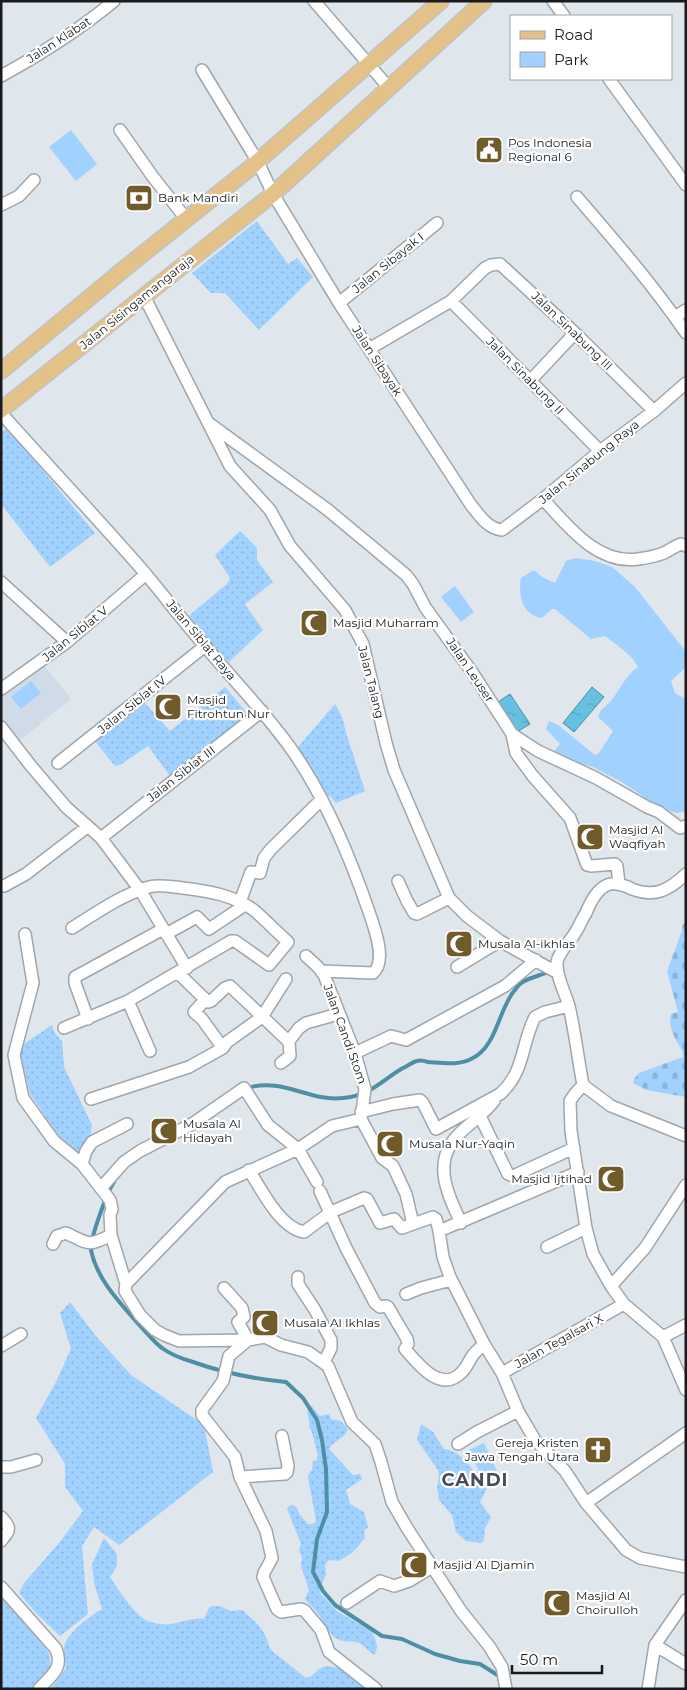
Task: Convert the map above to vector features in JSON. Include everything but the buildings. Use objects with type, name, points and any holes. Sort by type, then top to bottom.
[{"type":"main road","points":[[1,371],[124,268],[258,162],[441,1]]},
{"type":"main road","name":"Jalan Sisingamangaraja","points":[[1,412],[273,194],[484,1]]},
{"type":"street","name":"Jalan Klabat","points":[[1,76],[88,22],[114,1]]},
{"type":"street","points":[[314,1],[390,88]]},
{"type":"street","points":[[553,1],[563,15]]},
{"type":"street","points":[[202,70],[258,162],[273,194]]},
{"type":"street","points":[[610,80],[686,186]]},
{"type":"street","points":[[120,130],[187,220]]},
{"type":"street","points":[[1,205],[19,196],[34,180]]},
{"type":"street","name":"Jalan Sibayak","points":[[273,194],[339,303],[471,504],[487,524]]},
{"type":"street","points":[[577,196],[637,267],[686,333]]},
{"type":"street","name":"Jalan Sibayak I","points":[[339,303],[437,223]]},
{"type":"street","name":"Jalan Sinabung III","points":[[451,301],[485,268],[496,264],[505,266],[654,411]]},
{"type":"street","name":"Jalan Talang","points":[[144,296],[230,466],[267,506],[290,546],[326,586],[344,610],[363,644],[394,770],[449,898],[467,916],[500,941],[558,973]]},
{"type":"street","points":[[369,349],[451,301]]},
{"type":"street","name":"Jalan Sinabung II","points":[[451,301],[600,451]]},
{"type":"street","points":[[676,318],[686,310]]},
{"type":"street","points":[[530,381],[575,333]]},
{"type":"street","name":"Jalan Sinabung Raya","points":[[487,524],[495,529],[502,530],[543,499],[600,451],[654,411],[686,382]]},
{"type":"street","name":"Jalan Siblat Raya","points":[[1,412],[146,574],[262,711],[294,753],[322,799],[363,892],[376,931],[379,949],[378,967],[372,973],[322,971]]},
{"type":"street","name":"Jalan Leuser","points":[[207,422],[328,510],[406,575],[413,584],[425,608],[472,672],[512,734],[538,751],[601,781],[659,812],[680,828],[686,826]]},
{"type":"street","points":[[543,499],[578,536],[614,558],[635,560],[664,553],[682,544],[686,546]]},
{"type":"street","name":"Jalan Siblat V","points":[[1,689],[67,642],[146,574]]},
{"type":"street","points":[[1,582],[67,642]]},
{"type":"street","name":"Jalan Siblat IV","points":[[58,762],[205,646]]},
{"type":"street","name":"Jalan Siblat III","points":[[101,838],[262,711]]},
{"type":"street","points":[[1,727],[72,814],[101,838],[140,890],[164,932],[182,970],[205,1000],[211,1002],[225,988],[230,986],[289,1041]]},
{"type":"street","points":[[512,734],[516,753],[532,775],[570,818],[587,864],[591,866],[615,864],[617,866],[619,884]]},
{"type":"street","points":[[88,1018],[74,983],[76,977],[198,916],[209,929],[242,904],[251,872],[260,874],[264,858],[271,849],[322,799]]},
{"type":"street","points":[[4,886],[26,874],[87,827]]},
{"type":"street","points":[[686,874],[675,885],[657,892],[644,892],[619,884],[608,884],[593,900],[557,962],[558,973],[569,1006],[583,1085],[611,1106],[686,1136]]},
{"type":"street","points":[[398,881],[409,906],[417,914],[449,898]]},
{"type":"street","points":[[64,1028],[128,1001],[233,940],[267,965],[270,964],[288,942],[254,911],[222,895],[191,889],[152,886],[105,907],[72,928]]},
{"type":"street","points":[[26,934],[33,983],[14,1055],[23,1098],[54,1141],[82,1164],[102,1188],[111,1205],[111,1234],[126,1284],[126,1291],[140,1315],[155,1330],[179,1341],[248,1340],[265,1337],[281,1345],[308,1352],[328,1366],[352,1422],[375,1444],[382,1462],[392,1502],[461,1611],[489,1646],[502,1667],[506,1689]]},
{"type":"street","points":[[458,967],[500,941]]},
{"type":"street","name":"Jalan Candi Stom","points":[[306,956],[322,971],[355,1053],[365,1092],[361,1116]]},
{"type":"street","points":[[355,1053],[391,1036],[406,1040],[505,986],[536,960]]},
{"type":"street","points":[[90,1099],[189,1067],[222,1048],[227,1042],[262,1017],[286,979]]},
{"type":"street","points":[[205,1000],[194,1012],[202,1019],[222,1048]]},
{"type":"street","points":[[128,1001],[150,1051]]},
{"type":"street","points":[[461,1223],[444,1180],[446,1153],[456,1138],[507,1088],[518,1070],[535,1017],[545,1012],[569,1006]]},
{"type":"street","points":[[281,1063],[290,1056],[289,1041],[299,1028],[306,1023],[338,1014]]},
{"type":"street","points":[[583,1085],[570,1101],[574,1148],[586,1228],[593,1254],[611,1286],[624,1304],[663,1337],[686,1390]]},
{"type":"street","points":[[102,1188],[124,1162],[140,1151],[192,1124],[246,1090],[268,1125],[298,1149],[319,1186],[346,1248],[377,1305],[388,1307],[407,1339],[408,1344],[405,1349],[427,1373],[436,1379],[451,1379],[461,1373],[474,1354],[484,1344]]},
{"type":"street","points":[[126,1284],[225,1182],[298,1149],[332,1126],[393,1104],[420,1100],[436,1129],[500,1094]]},
{"type":"street","points":[[361,1116],[382,1158],[393,1166],[406,1194],[414,1224]]},
{"type":"street","points":[[480,1116],[510,1176],[574,1148]]},
{"type":"street","points":[[82,1164],[86,1151],[92,1142],[127,1124]]},
{"type":"street","points":[[249,1170],[279,1215],[296,1230],[304,1232],[331,1212],[364,1198],[367,1199],[380,1223],[394,1219],[402,1228],[433,1217],[436,1219],[439,1231],[578,1172]]},
{"type":"street","points":[[611,1286],[645,1248],[686,1185]]},
{"type":"street","points":[[547,1247],[586,1228]]},
{"type":"street","name":"Jalan Tegalsari X","points":[[439,1231],[443,1257],[451,1280],[484,1344],[502,1373],[624,1304]]},
{"type":"street","points":[[53,1244],[57,1236],[66,1233],[91,1243],[111,1234]]},
{"type":"street","points":[[298,1277],[298,1284],[331,1340],[332,1348],[324,1362]]},
{"type":"street","points":[[406,1294],[451,1280]]},
{"type":"street","points":[[224,1288],[242,1308],[244,1316],[238,1322],[248,1340]]},
{"type":"street","points":[[663,1337],[686,1326]]},
{"type":"street","points":[[1,1346],[21,1334]]},
{"type":"street","points":[[248,1340],[232,1352],[225,1373],[202,1413],[235,1457],[240,1477],[266,1531],[272,1558],[263,1577],[277,1609],[281,1612],[303,1610],[321,1630],[329,1652],[376,1689]]},
{"type":"street","points":[[502,1373],[518,1411],[535,1440],[565,1470],[586,1503],[626,1550],[640,1558],[686,1567]]},
{"type":"street","points":[[458,1444],[518,1411]]},
{"type":"street","points":[[586,1503],[686,1433]]},
{"type":"street","points":[[240,1477],[285,1474],[288,1466],[282,1436]]},
{"type":"street","points":[[1,1467],[11,1467],[36,1460]]},
{"type":"street","points":[[1,1517],[6,1522],[9,1531],[1,1541]]},
{"type":"street","points":[[347,1603],[380,1581],[394,1586],[409,1581],[432,1567]]},
{"type":"street","points":[[1,1587],[56,1649],[59,1662],[57,1670],[40,1689]]},
{"type":"street","points":[[648,1689],[655,1646],[686,1601]]},
{"type":"street","points":[[655,1646],[686,1664]]},
{"type":"shaded area","points":[[43,664],[71,699],[19,741],[1,719],[1,697]]},
{"type":"green space","points":[[71,130],[97,164],[76,181],[49,147]]},
{"type":"green space","points":[[257,221],[288,264],[297,258],[313,277],[259,330],[225,293],[211,293],[192,273]]},
{"type":"green space","points":[[7,428],[95,533],[50,567],[1,504],[1,433]]},
{"type":"green space","points":[[240,531],[257,548],[257,560],[273,582],[245,604],[263,630],[229,662],[186,618],[227,584],[230,578],[215,555]]},
{"type":"green space","points":[[575,558],[595,561],[612,567],[635,587],[686,652],[686,667],[671,681],[675,693],[686,699],[686,811],[677,813],[650,804],[643,796],[620,781],[593,767],[563,760],[553,753],[560,744],[546,729],[549,721],[558,725],[595,755],[599,753],[613,731],[598,717],[599,714],[638,667],[627,653],[605,636],[591,639],[555,609],[552,609],[542,618],[530,613],[523,604],[520,591],[521,578],[534,570],[542,577],[555,583],[566,561]]},
{"type":"green space","points":[[455,586],[474,612],[461,622],[441,597]]},
{"type":"green space","points":[[31,681],[41,693],[21,709],[11,697]]},
{"type":"green space","points":[[225,687],[251,718],[170,776],[148,746],[120,765],[115,766],[94,740],[143,701],[170,731]]},
{"type":"green space","points":[[335,704],[342,717],[365,791],[336,803],[330,796],[324,797],[298,747]]},
{"type":"green space","points":[[686,921],[686,1097],[647,1090],[633,1083],[639,1073],[683,1057],[671,1026],[671,1014],[678,1012],[667,971],[682,931],[682,926]]},
{"type":"green space","points":[[52,1025],[54,1032],[62,1041],[64,1067],[92,1125],[90,1141],[79,1153],[70,1149],[62,1141],[30,1094],[21,1056],[21,1046]]},
{"type":"green space","points":[[70,1302],[95,1335],[131,1375],[204,1425],[213,1472],[119,1545],[94,1527],[82,1546],[88,1614],[60,1636],[19,1593],[24,1583],[59,1543],[83,1511],[65,1487],[65,1464],[36,1418],[56,1382],[71,1349],[60,1313]]},
{"type":"green space","points":[[311,1405],[320,1416],[329,1414],[332,1420],[342,1422],[348,1430],[329,1449],[353,1475],[360,1474],[362,1479],[346,1490],[350,1504],[364,1512],[368,1527],[364,1531],[365,1538],[355,1550],[338,1561],[329,1560],[325,1565],[326,1575],[320,1588],[321,1594],[337,1611],[371,1631],[377,1647],[375,1655],[359,1643],[342,1641],[332,1635],[305,1599],[309,1590],[301,1566],[302,1558],[299,1550],[301,1544],[287,1509],[290,1505],[295,1506],[308,1524],[313,1524],[316,1521],[308,1477],[312,1470],[313,1461],[317,1460],[318,1456],[309,1427],[307,1412]]},
{"type":"green space","points":[[421,1424],[433,1432],[444,1449],[457,1454],[463,1459],[487,1489],[480,1502],[491,1517],[485,1528],[484,1540],[481,1543],[466,1541],[456,1532],[452,1515],[439,1500],[437,1487],[438,1470],[417,1440]]},
{"type":"green space","points":[[484,1443],[497,1471],[482,1478],[469,1450]]},
{"type":"green space","points":[[104,1538],[117,1554],[117,1566],[110,1577],[130,1606],[146,1620],[167,1624],[204,1619],[209,1608],[213,1606],[220,1606],[231,1611],[242,1610],[262,1630],[272,1651],[306,1678],[323,1667],[335,1667],[348,1673],[370,1689],[51,1689],[66,1668],[64,1648],[69,1637],[85,1620],[102,1609],[94,1583],[92,1564]]},
{"type":"green space","points":[[1,1596],[49,1653],[51,1671],[35,1689],[1,1689]]},
{"type":"water","points":[[592,687],[604,697],[574,732],[563,723]]},
{"type":"water","points":[[510,694],[530,724],[515,733],[495,704]]},
{"type":"waterway","points":[[247,1088],[273,1085],[318,1097],[352,1097],[368,1091],[415,1062],[451,1063],[468,1061],[487,1045],[504,1008],[519,985],[546,973]]},
{"type":"waterway","points":[[114,1182],[100,1216],[91,1250],[99,1272],[119,1302],[154,1341],[169,1353],[185,1360],[228,1372],[286,1382],[303,1398],[317,1420],[326,1469],[327,1512],[317,1539],[313,1572],[323,1591],[335,1605],[382,1636],[402,1639],[435,1654],[480,1664],[499,1676],[499,1679]]},
{"type":"place","name":"Pos Indonesia Regional 6","points":[[489,150]]},
{"type":"place","name":"Bank Mandiri","points":[[139,198]]},
{"type":"place","name":"Masjid Muharram","points":[[314,623]]},
{"type":"place","name":"Masjid Fitrohtun Nur","points":[[168,707]]},
{"type":"place","name":"Masjid Al Waqfiyah","points":[[590,837]]},
{"type":"place","name":"Musala Al-ikhlas","points":[[459,944]]},
{"type":"place","name":"Musala Al Hidayah","points":[[164,1131]]},
{"type":"place","name":"Musala Nur-Yaqin","points":[[390,1144]]},
{"type":"place","name":"Masjid Ijtihad","points":[[611,1179]]},
{"type":"place","name":"Musala Al Ikhlas","points":[[265,1323]]},
{"type":"place","name":"Gereja Kristen Jawa Tengah Utara","points":[[598,1450]]},
{"type":"place","name":"Masjid Al Djamin","points":[[414,1565]]},
{"type":"place","name":"Masjid Al Choirulloh","points":[[557,1603]]},
{"type":"district","name":"CANDI","points":[[475,1480]]}]
